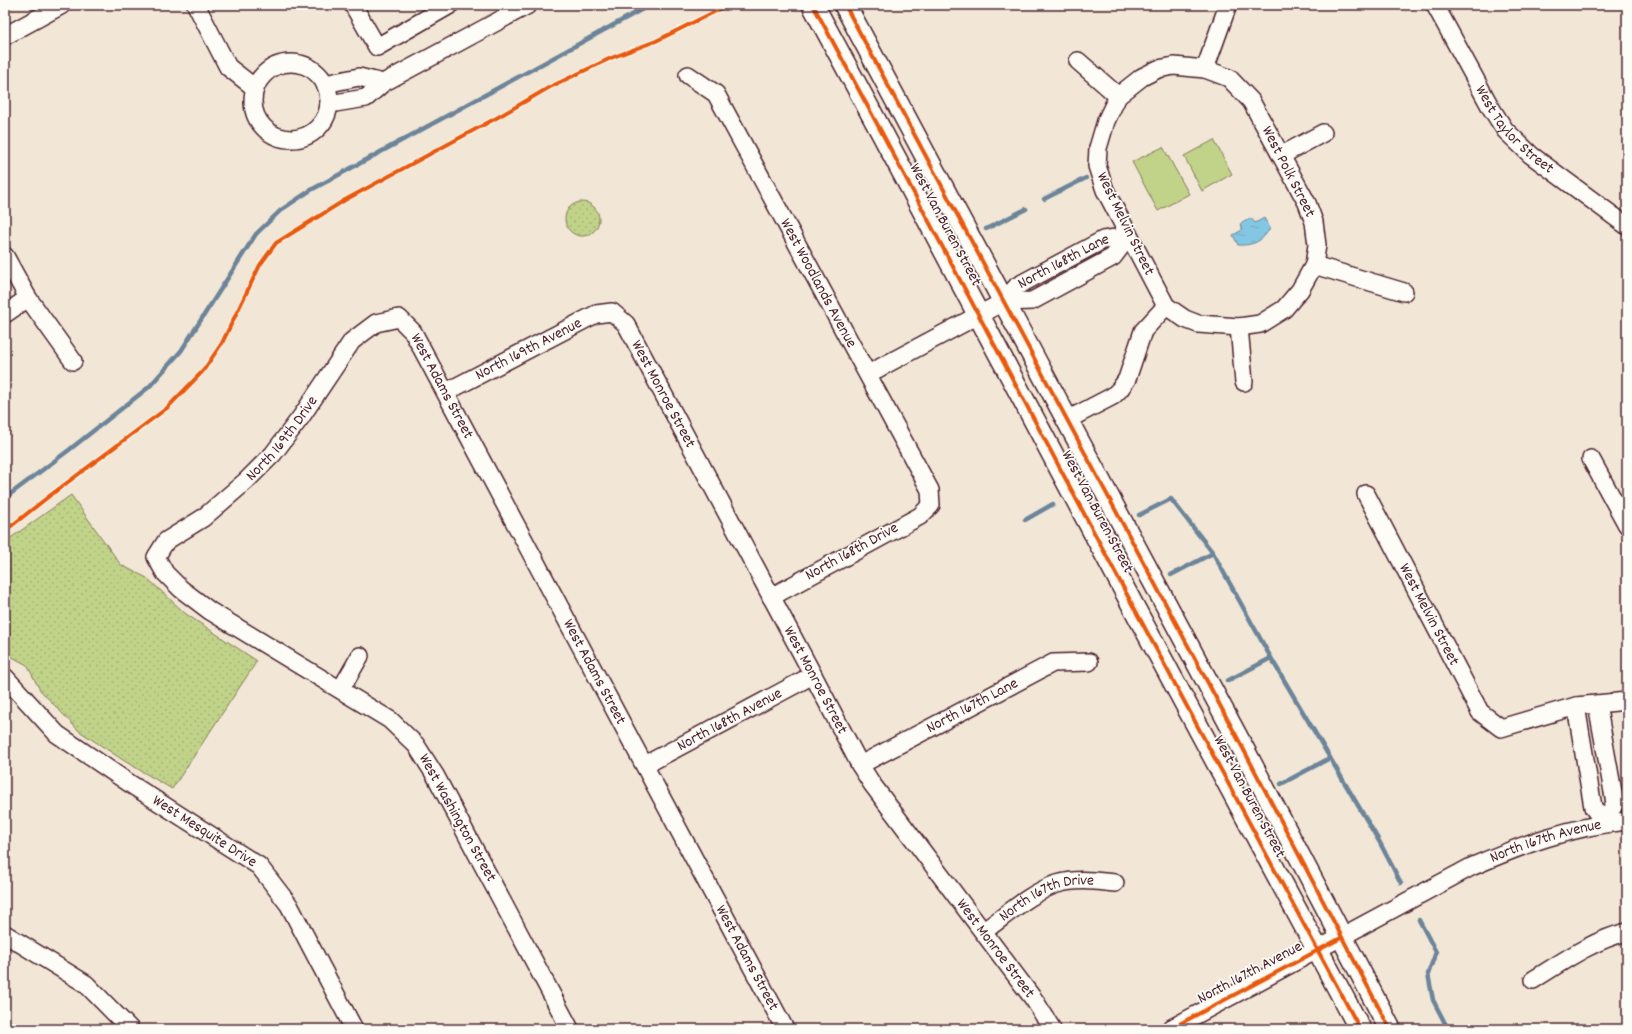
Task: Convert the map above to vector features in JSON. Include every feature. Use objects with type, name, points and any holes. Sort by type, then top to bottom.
[{"type":"main road","name":"West Van Buren Street","points":[[813,5],[1360,1029]]},
{"type":"main road","name":"West Van Buren Street","points":[[845,5],[1246,754],[1390,1029]]},
{"type":"street","points":[[5,36],[62,5]]},
{"type":"street","points":[[196,5],[228,67],[255,88]]},
{"type":"street","points":[[353,5],[376,47],[449,5]]},
{"type":"street","points":[[329,104],[366,98],[382,83],[504,11],[528,5]]},
{"type":"street","points":[[1205,70],[1228,5]]},
{"type":"street","name":"West Taylor Street","points":[[1435,5],[1491,108],[1505,130],[1531,155],[1627,226]]},
{"type":"street","points":[[1078,61],[1118,96]]},
{"type":"street","points":[[295,62],[307,66],[318,73],[325,84],[329,104],[325,117],[318,127],[308,135],[296,138],[283,138],[271,133],[261,125],[255,113],[253,101],[255,88],[261,77],[270,68],[282,63],[295,62]]},
{"type":"street","name":"West Polk Street","points":[[1142,77],[1158,69],[1174,66],[1205,70],[1229,78],[1251,101],[1307,203],[1314,222],[1317,245],[1314,265],[1300,290],[1284,309],[1260,324],[1239,327]]},
{"type":"street","name":"West Woodlands Avenue","points":[[688,75],[716,94],[930,490],[931,505]]},
{"type":"street","points":[[325,84],[358,76],[382,83]]},
{"type":"street","name":"West Melvin Street","points":[[1142,77],[1118,96],[1106,120],[1098,148],[1097,166],[1105,190],[1166,306],[1185,319],[1198,324],[1239,327]]},
{"type":"street","points":[[1282,155],[1323,133]]},
{"type":"street","name":"North 168th Lane","points":[[868,374],[1003,302],[1017,286],[1103,240],[1129,236]]},
{"type":"street","points":[[5,256],[28,298],[73,361]]},
{"type":"street","points":[[1314,265],[1404,292]]},
{"type":"street","points":[[5,314],[28,298]]},
{"type":"street","points":[[1067,420],[1113,396],[1120,389],[1127,379],[1143,331],[1166,306]]},
{"type":"street","name":"North 169th Avenue","points":[[446,392],[596,314],[612,312]]},
{"type":"street","name":"West Monroe Street","points":[[612,312],[626,324],[872,784],[1035,1001],[1052,1029]]},
{"type":"street","name":"West Adams Street","points":[[400,318],[413,332],[446,392],[786,1029]]},
{"type":"street","name":"North 169th Drive","points":[[156,557],[166,541],[203,518],[246,481],[273,454],[301,417],[352,341],[376,323],[400,318]]},
{"type":"street","points":[[1239,327],[1244,382]]},
{"type":"street","points":[[1591,458],[1627,524]]},
{"type":"street","name":"West Melvin Street","points":[[1366,494],[1480,712],[1501,728],[1576,706]]},
{"type":"street","name":"North 168th Drive","points":[[771,597],[920,516],[931,505]]},
{"type":"street","name":"West Washington Street","points":[[156,557],[165,573],[210,611],[390,720],[416,745],[428,763],[570,1029]]},
{"type":"street","points":[[341,689],[360,656]]},
{"type":"street","name":"North 167th Lane","points":[[860,764],[1054,663],[1089,662]]},
{"type":"street","name":"North 168th Avenue","points":[[645,765],[814,675]]},
{"type":"street","name":"West Mesquite Drive","points":[[5,677],[57,734],[132,785],[259,866],[289,905],[354,1029]]},
{"type":"street","points":[[1604,823],[1593,807],[1576,706],[1627,701]]},
{"type":"street","points":[[1597,704],[1614,802],[1604,823]]},
{"type":"street","name":"North 167th Avenue","points":[[1170,1029],[1472,867],[1518,847],[1557,834],[1604,823],[1627,821]]},
{"type":"street","name":"North 167th Drive","points":[[984,932],[1032,897],[1057,884],[1090,880],[1115,883]]},
{"type":"street","points":[[1533,980],[1596,943],[1617,934],[1627,932]]},
{"type":"street","points":[[5,934],[86,984],[130,1029]]},
{"type":"green space","points":[[1214,140],[1232,174],[1202,191],[1184,156]]},
{"type":"green space","points":[[1163,147],[1189,194],[1158,211],[1132,162]]},
{"type":"green space","points":[[582,202],[594,207],[599,219],[594,231],[582,236],[570,231],[565,219],[570,207]]},
{"type":"green space","points":[[71,495],[121,565],[147,578],[186,614],[257,661],[172,789],[126,762],[79,731],[40,690],[27,665],[5,653],[5,542]]},
{"type":"water","points":[[1251,218],[1255,223],[1264,218],[1270,228],[1267,233],[1257,242],[1248,245],[1238,245],[1233,235],[1242,230],[1240,224]]},
{"type":"waterway","points":[[5,498],[149,387],[181,351],[256,234],[281,210],[311,190],[650,5]]},
{"type":"waterway","points":[[1044,199],[1086,178]]},
{"type":"waterway","points":[[986,229],[1026,209]]},
{"type":"waterway","points":[[1139,515],[1171,499],[1213,553],[1271,658],[1379,841],[1401,883]]},
{"type":"waterway","points":[[1025,520],[1053,504]]},
{"type":"waterway","points":[[1171,575],[1213,553]]},
{"type":"waterway","points":[[1227,681],[1271,658]]},
{"type":"waterway","points":[[1281,784],[1330,758]]},
{"type":"waterway","points":[[1419,920],[1436,952],[1428,974],[1433,1000],[1448,1029]]},
{"type":"cycle path","points":[[5,531],[167,408],[203,371],[222,343],[260,265],[276,243],[345,200],[500,116],[550,87],[611,58],[656,41],[728,5]]},
{"type":"cycle path","points":[[813,5],[1360,1029]]},
{"type":"cycle path","points":[[845,5],[1246,754],[1390,1029]]},
{"type":"cycle path","points":[[1170,1029],[1341,938]]}]
